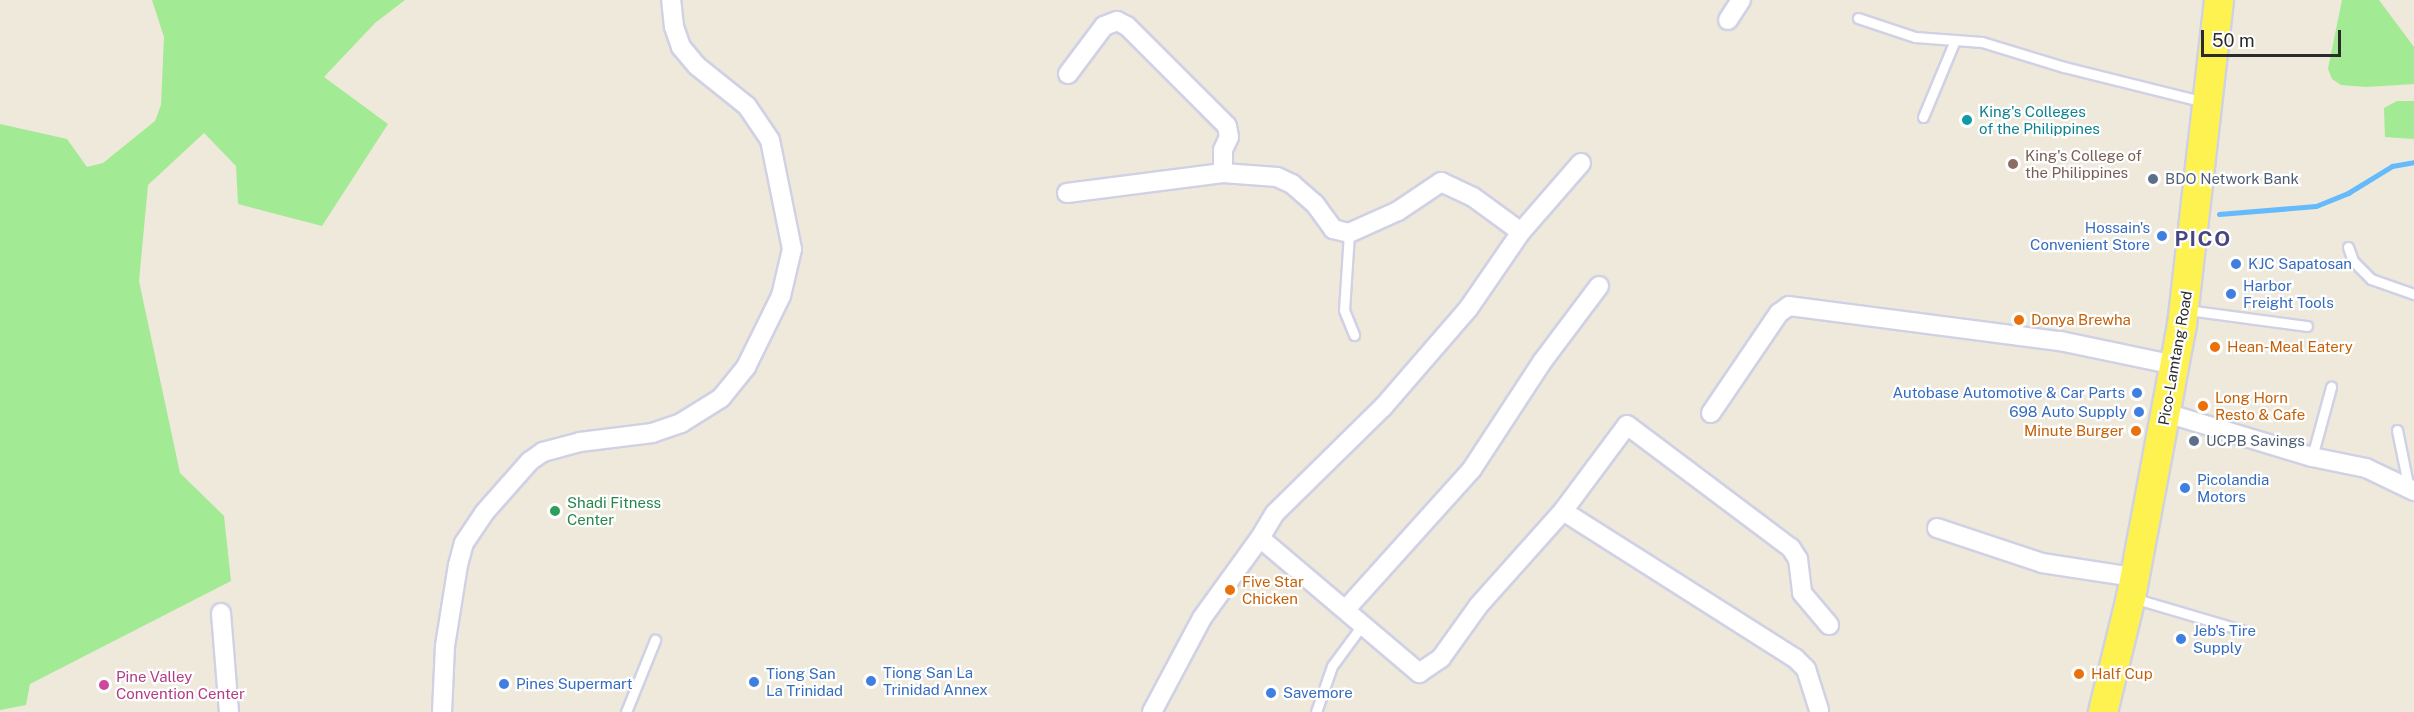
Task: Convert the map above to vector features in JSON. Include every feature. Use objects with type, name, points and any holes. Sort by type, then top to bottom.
[{"type":"main road","name":"Pico-Lamtang Road","points":[[2103,712],[2132,587],[2184,310],[2219,0]]},
{"type":"street","points":[[442,712],[445,646],[458,565],[464,543],[484,513],[530,461],[543,452],[580,442],[652,433],[681,423],[721,398],[746,367],[781,296],[792,249],[770,140],[747,106],[697,66],[681,47],[674,27],[671,0]]},
{"type":"street","points":[[1728,20],[1740,0]]},
{"type":"street","points":[[1068,74],[1104,26],[1116,21],[1127,26],[1227,126],[1229,137],[1223,150],[1223,173]]},
{"type":"street","points":[[1152,712],[1202,618],[1260,538],[1275,513],[1376,414],[1468,309],[1521,232],[1581,163]]},
{"type":"street","points":[[1067,193],[1223,173],[1277,177],[1293,184],[1315,204],[1333,229],[1349,233],[1398,211],[1441,182],[1473,196],[1521,232]]},
{"type":"street","points":[[1347,608],[1472,469],[1542,362],[1599,286]]},
{"type":"street","points":[[1711,413],[1779,313],[1789,306],[2048,339],[2175,365]]},
{"type":"street","points":[[2166,413],[2312,457],[2366,468],[2412,484]]},
{"type":"street","points":[[1260,538],[1347,608],[1419,673],[1426,670],[1563,511],[1627,425],[1791,548],[1798,559],[1802,593],[1829,625]]},
{"type":"street","points":[[1563,511],[1795,658],[1806,669],[1819,710]]},
{"type":"street","points":[[1937,528],[2042,563],[2132,587]]},
{"type":"street","points":[[221,612],[229,712]]},
{"type":"lane","points":[[1858,18],[1915,37],[1982,42],[2064,67],[2207,103]]},
{"type":"lane","points":[[1923,117],[1955,40]]},
{"type":"lane","points":[[1349,233],[1344,310],[1354,335]]},
{"type":"lane","points":[[2348,247],[2353,261],[2371,279],[2414,294]]},
{"type":"lane","points":[[2184,310],[2307,326]]},
{"type":"lane","points":[[2312,457],[2331,387]]},
{"type":"lane","points":[[2397,430],[2412,484]]},
{"type":"lane","points":[[2132,587],[2242,630]]},
{"type":"lane","points":[[1316,712],[1332,666],[1363,624]]},
{"type":"lane","points":[[626,712],[655,640]]},
{"type":"green space","points":[[152,0],[405,0],[375,23],[324,77],[388,124],[322,226],[238,204],[236,166],[204,133],[148,185],[139,281],[180,473],[224,516],[231,581],[30,684],[26,705],[0,710],[0,124],[67,139],[87,167],[103,163],[155,121],[161,105],[164,37]]},
{"type":"green space","points":[[2342,0],[2379,0],[2414,47],[2414,84],[2366,87],[2341,85],[2332,79],[2328,69]]},
{"type":"green space","points":[[2397,101],[2414,101],[2414,139],[2385,137],[2384,108]]},
{"type":"waterway","points":[[2219,214],[2316,206],[2348,193],[2392,166],[2414,162]]},
{"type":"place","name":"King's Colleges of the Philippines","points":[[1967,120]]},
{"type":"place","name":"King's College of the Philippines","points":[[2013,164]]},
{"type":"place","name":"BDO Network Bank","points":[[2153,179]]},
{"type":"place","name":"Hossain's Convenient Store","points":[[2162,236]]},
{"type":"place","name":"KJC Sapatosan","points":[[2236,264]]},
{"type":"place","name":"Harbor Freight Tools","points":[[2231,294]]},
{"type":"place","name":"Donya Brewha","points":[[2019,320]]},
{"type":"place","name":"Hean-Meal Eatery","points":[[2215,347]]},
{"type":"place","name":"Autobase Automotive & Car Parts","points":[[2137,393]]},
{"type":"place","name":"Long Horn Resto & Cafe","points":[[2203,406]]},
{"type":"place","name":"698 Auto Supply","points":[[2139,412]]},
{"type":"place","name":"Minute Burger","points":[[2136,431]]},
{"type":"place","name":"UCPB Savings","points":[[2194,441]]},
{"type":"place","name":"Picolandia Motors","points":[[2185,488]]},
{"type":"place","name":"Shadi Fitness Center","points":[[555,511]]},
{"type":"place","name":"Five Star Chicken","points":[[1230,590]]},
{"type":"place","name":"Jeb's Tire Supply","points":[[2181,639]]},
{"type":"place","name":"Half Cup","points":[[2079,674]]},
{"type":"place","name":"Tiong San La Trinidad Annex","points":[[871,681]]},
{"type":"place","name":"Tiong San La Trinidad","points":[[754,682]]},
{"type":"place","name":"Pines Supermart","points":[[504,684]]},
{"type":"place","name":"Pine Valley Convention Center","points":[[104,685]]},
{"type":"place","name":"Savemore","points":[[1271,693]]},
{"type":"district","name":"PICO","points":[[2203,239]]}]
